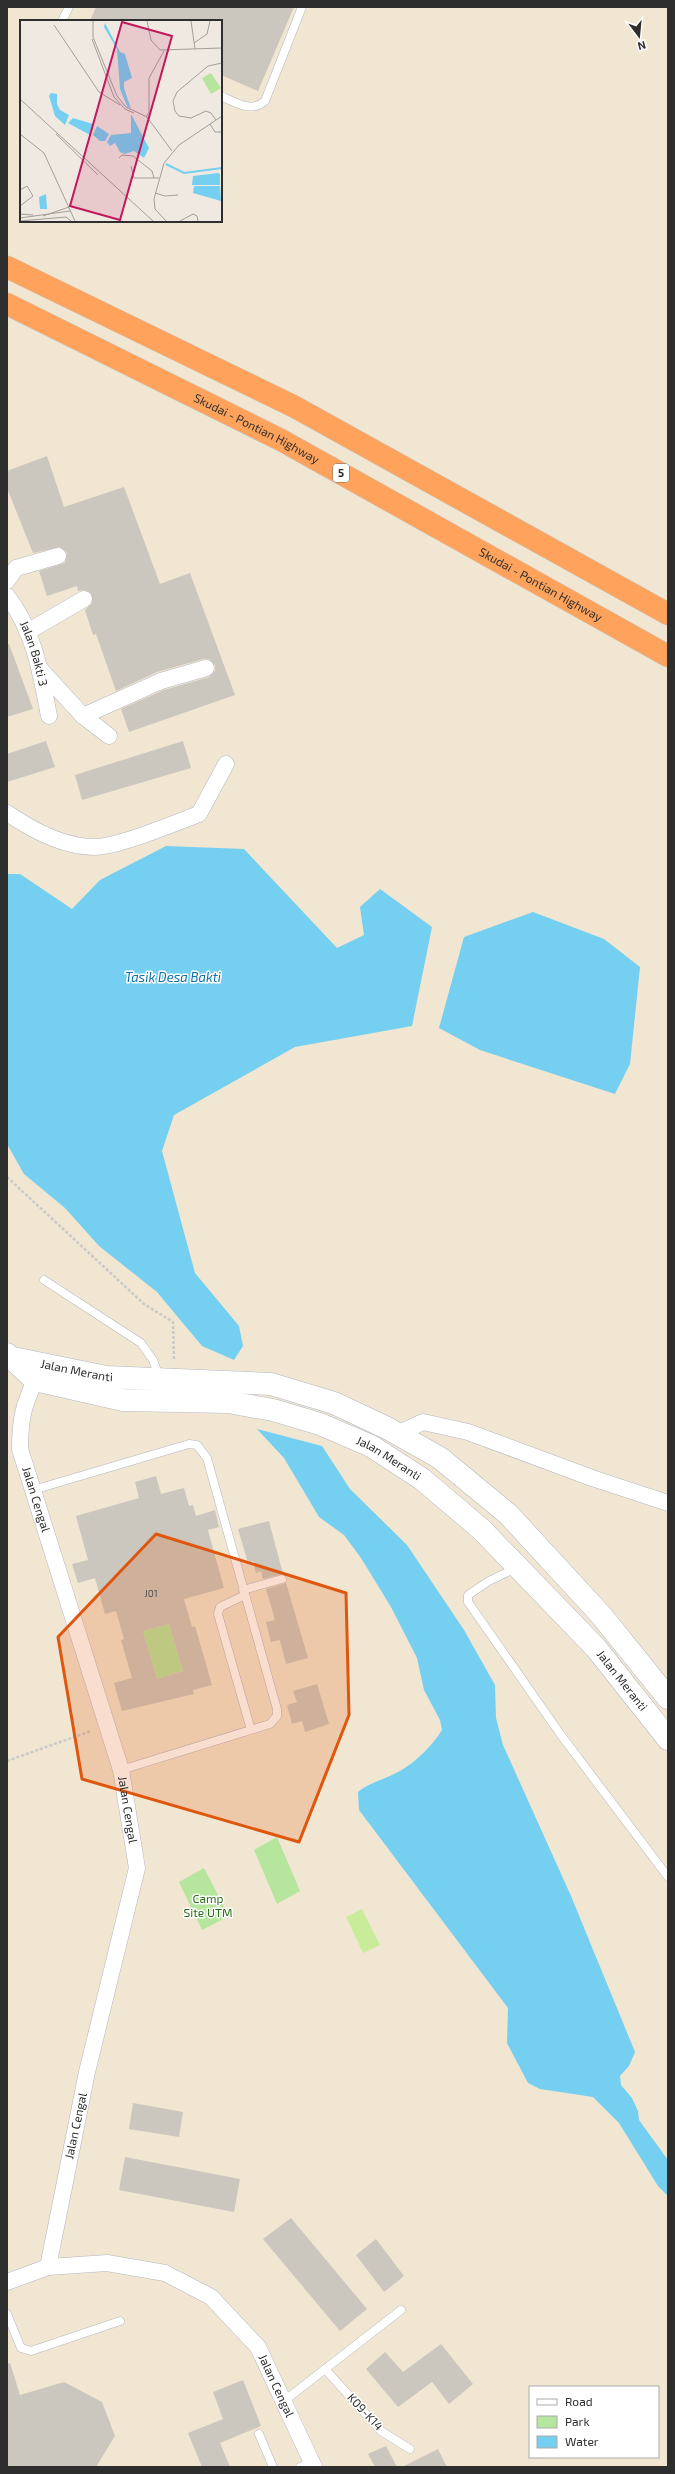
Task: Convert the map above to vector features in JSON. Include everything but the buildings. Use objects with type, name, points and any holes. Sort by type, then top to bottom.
[{"type":"highway","points":[[7,267],[295,407],[668,614]]},
{"type":"highway","name":"Skudai - Pontian Highway","points":[[7,304],[281,440],[668,656]]},
{"type":"street","points":[[7,581],[16,568],[58,556]]},
{"type":"street","name":"Jalan Bakti 3","points":[[7,596],[20,613],[41,670],[49,716]]},
{"type":"street","points":[[27,632],[84,599]]},
{"type":"street","points":[[83,716],[161,681],[206,668]]},
{"type":"street","points":[[41,670],[83,716],[109,736]]},
{"type":"street","points":[[7,813],[23,824],[55,840],[94,847],[117,842],[199,814],[226,764]]},
{"type":"street","name":"Jalan Meranti","points":[[10,1356],[38,1371],[123,1400],[228,1402],[273,1410],[320,1424],[371,1446],[422,1479],[482,1530],[596,1648],[668,1739]]},
{"type":"street","name":"Jalan Meranti","points":[[38,1371],[106,1377],[249,1382],[283,1387],[334,1402],[397,1434],[440,1458],[508,1514],[601,1615],[668,1698]]},
{"type":"street","name":"Jalan Cengal","points":[[38,1371],[20,1420],[20,1449],[121,1770],[136,1868],[87,2072],[48,2267]]},
{"type":"street","points":[[397,1434],[423,1422],[468,1432],[592,1478],[667,1501]]},
{"type":"street","name":"Jalan Cengal","points":[[7,2282],[48,2267],[107,2262],[165,2273],[212,2297],[258,2346],[284,2401],[309,2465]]},
{"type":"lane","points":[[62,20],[68,7]]},
{"type":"lane","points":[[222,96],[250,108],[259,106],[265,101],[302,7]]},
{"type":"lane","points":[[44,1280],[141,1343],[166,1379]]},
{"type":"lane","points":[[33,1490],[189,1444],[196,1445],[207,1458],[277,1709],[277,1716],[270,1724],[121,1770]]},
{"type":"lane","points":[[519,1567],[489,1581],[468,1595],[468,1602],[561,1735],[668,1877]]},
{"type":"lane","points":[[251,1730],[218,1614],[220,1607],[244,1592],[282,1580]]},
{"type":"lane","points":[[284,2401],[401,2310]]},
{"type":"lane","points":[[7,2314],[21,2348],[31,2351],[120,2320]]},
{"type":"lane","name":"K09-K14","points":[[325,2369],[381,2431],[410,2449]]},
{"type":"lane","points":[[259,2434],[273,2467]]},
{"type":"path","points":[[7,1177],[144,1304],[173,1322],[176,1343],[166,1379]]},
{"type":"path","points":[[7,1761],[107,1726]]},
{"type":"highlighted area","points":[[156,1534],[346,1593],[349,1715],[299,1842],[82,1779],[58,1637]]},
{"type":"shaded area","points":[[7,7],[668,7],[668,2467],[7,2467]]},
{"type":"green space","points":[[169,1624],[183,1671],[157,1679],[143,1631]]},
{"type":"green space","points":[[277,1837],[300,1891],[277,1904],[254,1850]]},
{"type":"green space","name":"Camp Site UTM","points":[[204,1868],[229,1916],[202,1930],[179,1882]]},
{"type":"green space","points":[[362,1909],[380,1945],[363,1953],[346,1917]]},
{"type":"water","name":"Tasik Desa Bakti","points":[[166,846],[244,849],[337,948],[364,935],[360,907],[380,889],[432,927],[412,1026],[295,1047],[174,1115],[162,1151],[195,1273],[239,1326],[243,1346],[234,1360],[202,1346],[157,1292],[99,1246],[65,1208],[24,1174],[7,1144],[7,874],[20,874],[72,909],[100,880]]},
{"type":"water","points":[[533,912],[604,939],[640,967],[630,1064],[615,1094],[480,1050],[439,1028],[464,937]]},
{"type":"water","points":[[257,1429],[322,1446],[350,1489],[407,1545],[464,1630],[495,1685],[496,1718],[503,1745],[571,1896],[635,2052],[629,2066],[620,2076],[621,2085],[632,2098],[638,2111],[639,2120],[668,2160],[668,2196],[658,2186],[619,2123],[593,2097],[540,2089],[528,2083],[507,2043],[508,2008],[359,1810],[358,1792],[395,1774],[418,1758],[434,1742],[442,1730],[440,1720],[424,1690],[417,1658],[391,1607],[361,1558],[344,1535],[319,1517],[284,1458]]}]
